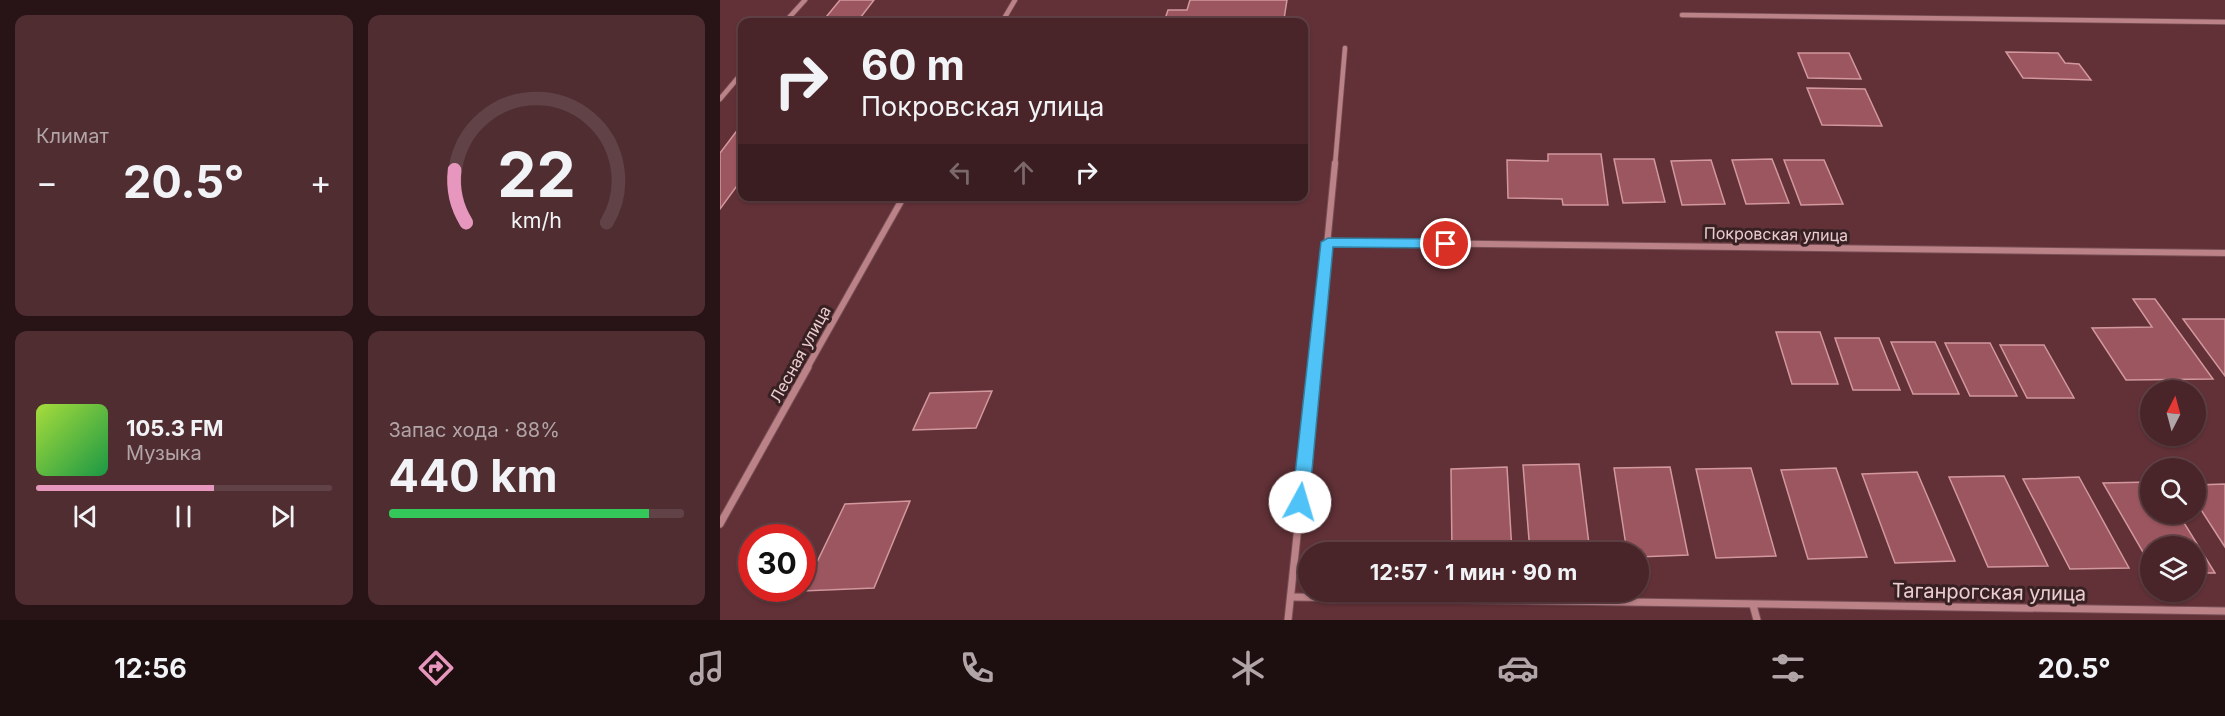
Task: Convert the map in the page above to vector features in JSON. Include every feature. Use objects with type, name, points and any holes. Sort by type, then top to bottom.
[{"type":"street","points":[[789,18],[805,0]]},
{"type":"street","points":[[1004,18],[1015,0]]},
{"type":"street","points":[[1682,15],[2225,22]]},
{"type":"street","points":[[1288,620],[1328,242],[1345,48]]},
{"type":"street","points":[[720,99],[738,78]]},
{"type":"street","name":"Лесная улица","points":[[720,524],[901,201]]},
{"type":"street","name":"Покровская улица","points":[[1328,242],[2225,253]]},
{"type":"street","name":"Таганрогская улица","points":[[1291,597],[2225,611]]},
{"type":"street","points":[[1754,605],[1757,620]]},
{"type":"building","points":[[840,0],[874,0],[860,18],[825,18]]},
{"type":"building","points":[[1190,0],[1287,0],[1284,18],[1165,18],[1168,10],[1187,10]]},
{"type":"building","points":[[2006,52],[2058,53],[2065,63],[2079,64],[2091,80],[2023,78]]},
{"type":"building","points":[[1798,53],[1849,53],[1861,79],[1808,78]]},
{"type":"building","points":[[1807,88],[1865,89],[1882,126],[1822,125]]},
{"type":"building","points":[[738,129],[738,184],[720,209],[720,153]]},
{"type":"building","points":[[1548,154],[1601,154],[1608,205],[1563,205],[1562,199],[1508,198],[1507,160],[1548,161]]},
{"type":"building","points":[[1614,159],[1654,159],[1665,202],[1623,203]]},
{"type":"building","points":[[1772,159],[1789,203],[1746,204],[1732,160]]},
{"type":"building","points":[[1711,160],[1725,204],[1682,205],[1671,161]]},
{"type":"building","points":[[1784,160],[1824,160],[1843,204],[1801,205]]},
{"type":"building","points":[[2133,299],[2155,299],[2213,379],[2126,380],[2092,328],[2152,327]]},
{"type":"building","points":[[2183,319],[2225,319],[2225,376]]},
{"type":"building","points":[[1776,332],[1820,332],[1838,384],[1792,384]]},
{"type":"building","points":[[1835,338],[1879,338],[1900,390],[1853,390]]},
{"type":"building","points":[[1891,342],[1935,342],[1959,394],[1913,394]]},
{"type":"building","points":[[1945,343],[1990,343],[2017,396],[1970,396]]},
{"type":"building","points":[[2000,345],[2044,345],[2074,398],[2027,398]]},
{"type":"building","points":[[992,391],[976,428],[913,430],[930,393]]},
{"type":"building","points":[[1579,464],[1589,542],[1529,542],[1523,465]]},
{"type":"building","points":[[1507,467],[1511,542],[1452,542],[1451,469]]},
{"type":"building","points":[[1670,467],[1688,555],[1649,557],[1649,542],[1625,542],[1614,468]]},
{"type":"building","points":[[1751,468],[1776,556],[1716,558],[1696,469]]},
{"type":"building","points":[[1836,468],[1867,557],[1808,559],[1781,470]]},
{"type":"building","points":[[1917,472],[1955,561],[1895,563],[1862,474]]},
{"type":"building","points":[[2004,476],[2048,566],[1988,567],[1949,477]]},
{"type":"building","points":[[2079,477],[2129,568],[2070,569],[2023,479]]},
{"type":"building","points":[[2140,482],[2140,524],[2185,524],[2192,536],[2140,536],[2140,547],[2103,483]]},
{"type":"building","points":[[2225,484],[2225,547],[2206,518],[2206,485]]},
{"type":"building","points":[[910,501],[874,588],[816,590],[816,564],[845,504]]},
{"type":"building","points":[[2206,558],[2215,573],[2206,573]]},
{"type":"route","points":[[1300,502],[1328,242],[1446,244]]}]
